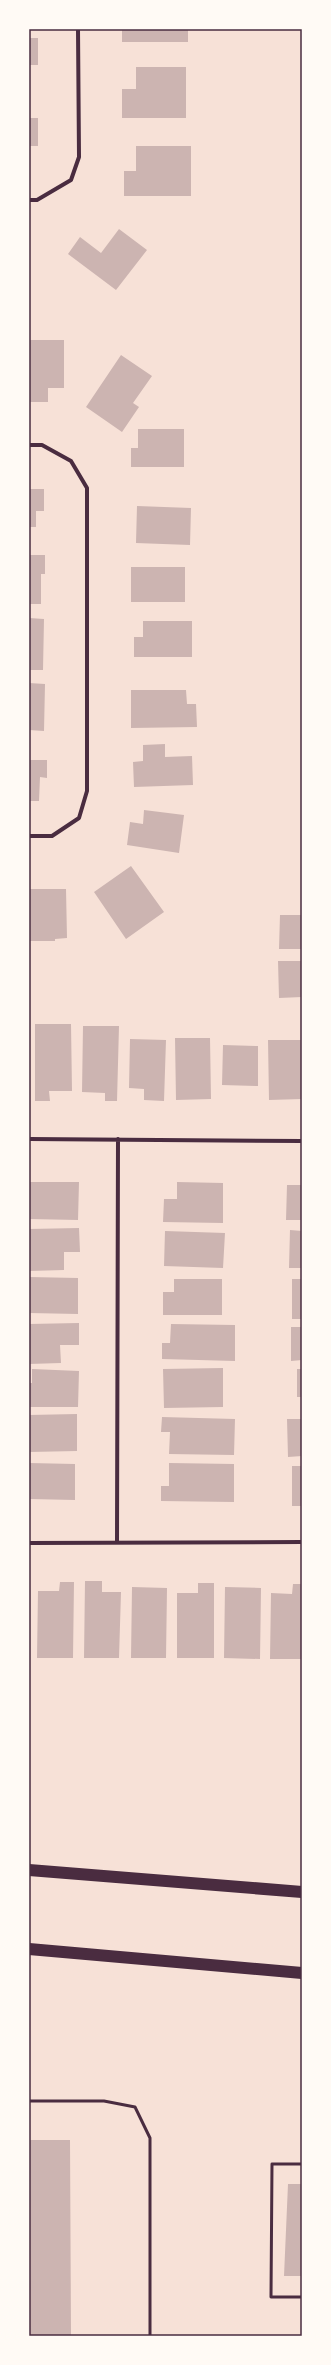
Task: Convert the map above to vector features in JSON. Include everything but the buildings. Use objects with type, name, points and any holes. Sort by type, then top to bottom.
[{"type":"highway","points":[[29,1870],[302,1892]]},
{"type":"highway","points":[[29,1949],[302,1973]]},
{"type":"street","points":[[29,200],[37,200],[71,180],[79,156],[78,29]]},
{"type":"street","points":[[29,446],[42,446],[71,461],[87,488],[87,791],[79,818],[52,836],[29,836]]},
{"type":"street","points":[[29,1139],[302,1141]]},
{"type":"street","points":[[117,1542],[118,1139]]},
{"type":"street","points":[[29,1543],[302,1542]]},
{"type":"lane","points":[[29,2101],[104,2101],[135,2107],[150,2138],[150,2336]]},
{"type":"lane","points":[[302,2164],[272,2164],[271,2297],[302,2297]]}]
